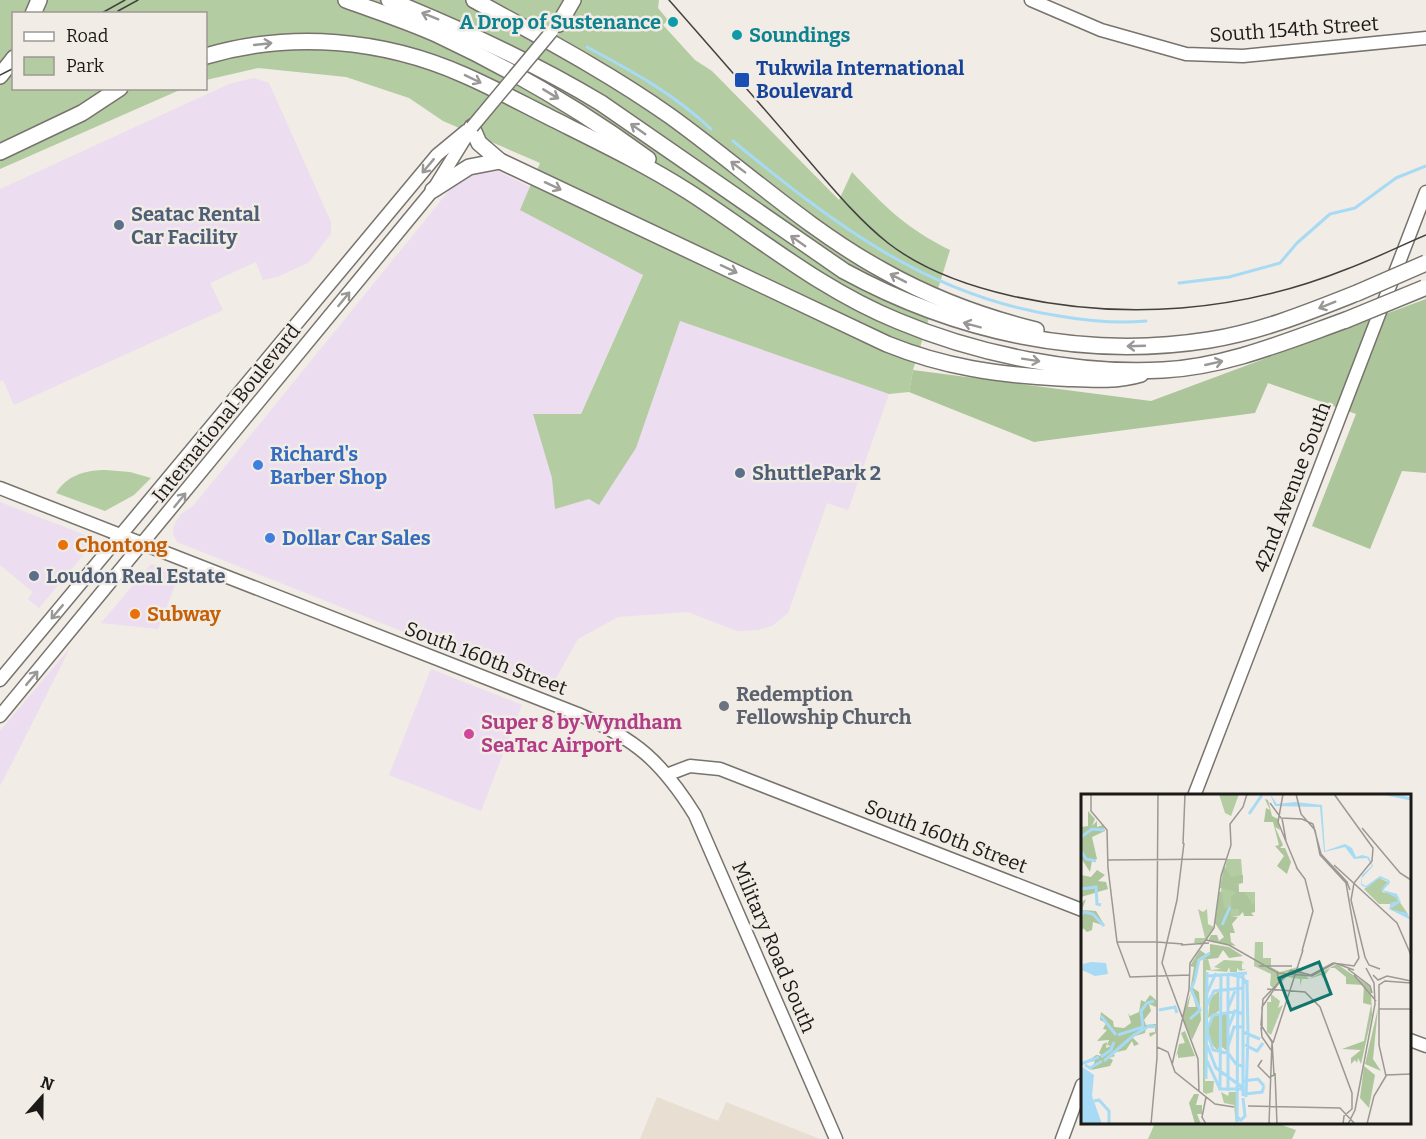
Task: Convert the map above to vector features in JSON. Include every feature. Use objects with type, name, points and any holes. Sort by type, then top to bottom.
[{"type":"highway","points":[[346,0],[434,33],[522,77],[594,120],[688,191],[802,270],[897,321],[944,338],[1027,360],[1156,370],[1195,367],[1237,357],[1346,320],[1425,287]]},
{"type":"highway","points":[[389,0],[472,33],[559,78],[601,104],[802,244],[884,293],[930,312],[997,332],[1044,341],[1113,346],[1158,345],[1229,336],[1297,317],[1426,263]]},
{"type":"highway","points":[[474,0],[596,67],[669,115],[836,241],[883,271],[935,298],[979,314],[1035,330],[1113,346]]},
{"type":"highway","points":[[492,0],[509,20]]},
{"type":"highway","points":[[559,24],[573,0]]},
{"type":"highway","points":[[207,56],[244,46],[306,41],[344,42],[418,59],[463,74],[628,157],[688,191]]},
{"type":"highway","points":[[0,76],[12,61]]},
{"type":"highway","points":[[0,141],[115,90]]},
{"type":"highway","points":[[0,152],[82,113],[117,90]]},
{"type":"highway","points":[[472,127],[479,143],[500,161],[887,344],[922,358],[999,374],[1065,378],[1121,380],[1156,370]]},
{"type":"highway","points":[[433,190],[469,167],[500,161]]},
{"type":"main road","name":"International Boulevard","points":[[0,716],[433,190],[472,127],[579,0]]},
{"type":"main road","name":"South 154th Street","points":[[1031,0],[1101,30],[1186,54],[1243,56],[1426,38]]},
{"type":"main road","name":"International Boulevard","points":[[0,680],[437,155],[472,127]]},
{"type":"main road","name":"42nd Avenue South","points":[[1194,794],[1426,192]]},
{"type":"main road","name":"South 160th Street","points":[[0,488],[603,725],[627,739],[669,774],[690,766],[720,769],[1081,909]]},
{"type":"main road","name":"Military Road South","points":[[669,774],[695,815],[836,1139]]},
{"type":"main road","points":[[1411,1040],[1426,1046]]},
{"type":"main road","points":[[1062,1139],[1081,1089]]},
{"type":"shaded area","name":"Seatac Rental Car Facility","points":[[254,78],[269,83],[331,222],[331,234],[308,263],[277,277],[263,280],[256,262],[210,283],[223,310],[14,405],[3,380],[0,381],[0,189],[229,84]]},
{"type":"shaded area","points":[[497,171],[655,247],[552,478],[599,504],[636,448],[680,321],[889,394],[848,510],[827,503],[788,613],[772,626],[758,630],[737,631],[688,612],[618,617],[578,639],[555,680],[543,687],[177,542],[173,534],[174,525],[181,514],[193,506],[457,181],[475,172]]},
{"type":"shaded area","points":[[0,502],[85,535],[89,540],[90,547],[39,608],[28,599],[33,592],[0,565]]},
{"type":"shaded area","points":[[151,564],[179,575],[158,629],[101,623]]},
{"type":"shaded area","points":[[70,648],[13,761],[0,786],[0,731]]},
{"type":"shaded area","points":[[431,669],[522,705],[481,811],[389,775]]},
{"type":"shaded area","points":[[657,1097],[718,1121],[726,1102],[820,1139],[640,1139]]},
{"type":"green space","points":[[0,0],[659,0],[658,8],[668,20],[663,25],[695,60],[712,71],[839,200],[852,172],[897,216],[950,250],[913,370],[909,392],[889,394],[680,321],[636,448],[599,505],[589,499],[555,509],[552,478],[533,414],[581,414],[643,275],[520,210],[540,163],[443,121],[409,98],[346,77],[258,68],[207,80],[207,12],[12,12],[12,90],[180,90],[0,169]]},
{"type":"green space","points":[[1426,299],[1426,473],[1402,471],[1370,549],[1312,526],[1356,414],[1268,383],[1255,413],[1034,442],[909,392],[913,370],[1151,401]]},
{"type":"green space","points":[[91,471],[130,472],[151,478],[134,495],[105,511],[56,493],[71,478]]},
{"type":"green space","points":[[1155,1124],[1279,1124],[1296,1130],[1292,1139],[1148,1139]]},
{"type":"waterway","points":[[587,47],[667,94],[711,129]]},
{"type":"waterway","points":[[733,141],[846,228],[924,274],[967,292],[1011,306],[1091,321],[1146,321]]},
{"type":"waterway","points":[[1179,283],[1229,277],[1280,263],[1297,243],[1330,214],[1355,208],[1396,178],[1426,166]]},
{"type":"tram line","points":[[104,12],[125,0]]},
{"type":"tram line","points":[[118,11],[138,0]]},
{"type":"tram line","points":[[669,0],[864,221],[888,243],[916,262],[979,287],[1054,304],[1097,308],[1139,310],[1224,303],[1306,284],[1426,235]]},
{"type":"tram line","points":[[0,75],[12,69]]},
{"type":"place","name":"A Drop of Sustenance","points":[[673,22]]},
{"type":"place","name":"Soundings","points":[[737,35]]},
{"type":"place","name":"Tukwila International Boulevard","points":[[742,80]]},
{"type":"place","name":"Seatac Rental Car Facility","points":[[119,225]]},
{"type":"place","name":"Richard's Barber Shop","points":[[258,465]]},
{"type":"place","name":"ShuttlePark 2","points":[[740,473]]},
{"type":"place","name":"Dollar Car Sales","points":[[270,538]]},
{"type":"place","name":"Chontong","points":[[63,545]]},
{"type":"place","name":"Loudon Real Estate","points":[[34,576]]},
{"type":"place","name":"Subway","points":[[135,614]]},
{"type":"place","name":"Redemption Fellowship Church","points":[[724,706]]},
{"type":"place","name":"Super 8 by Wyndham SeaTac Airport","points":[[469,734]]}]
